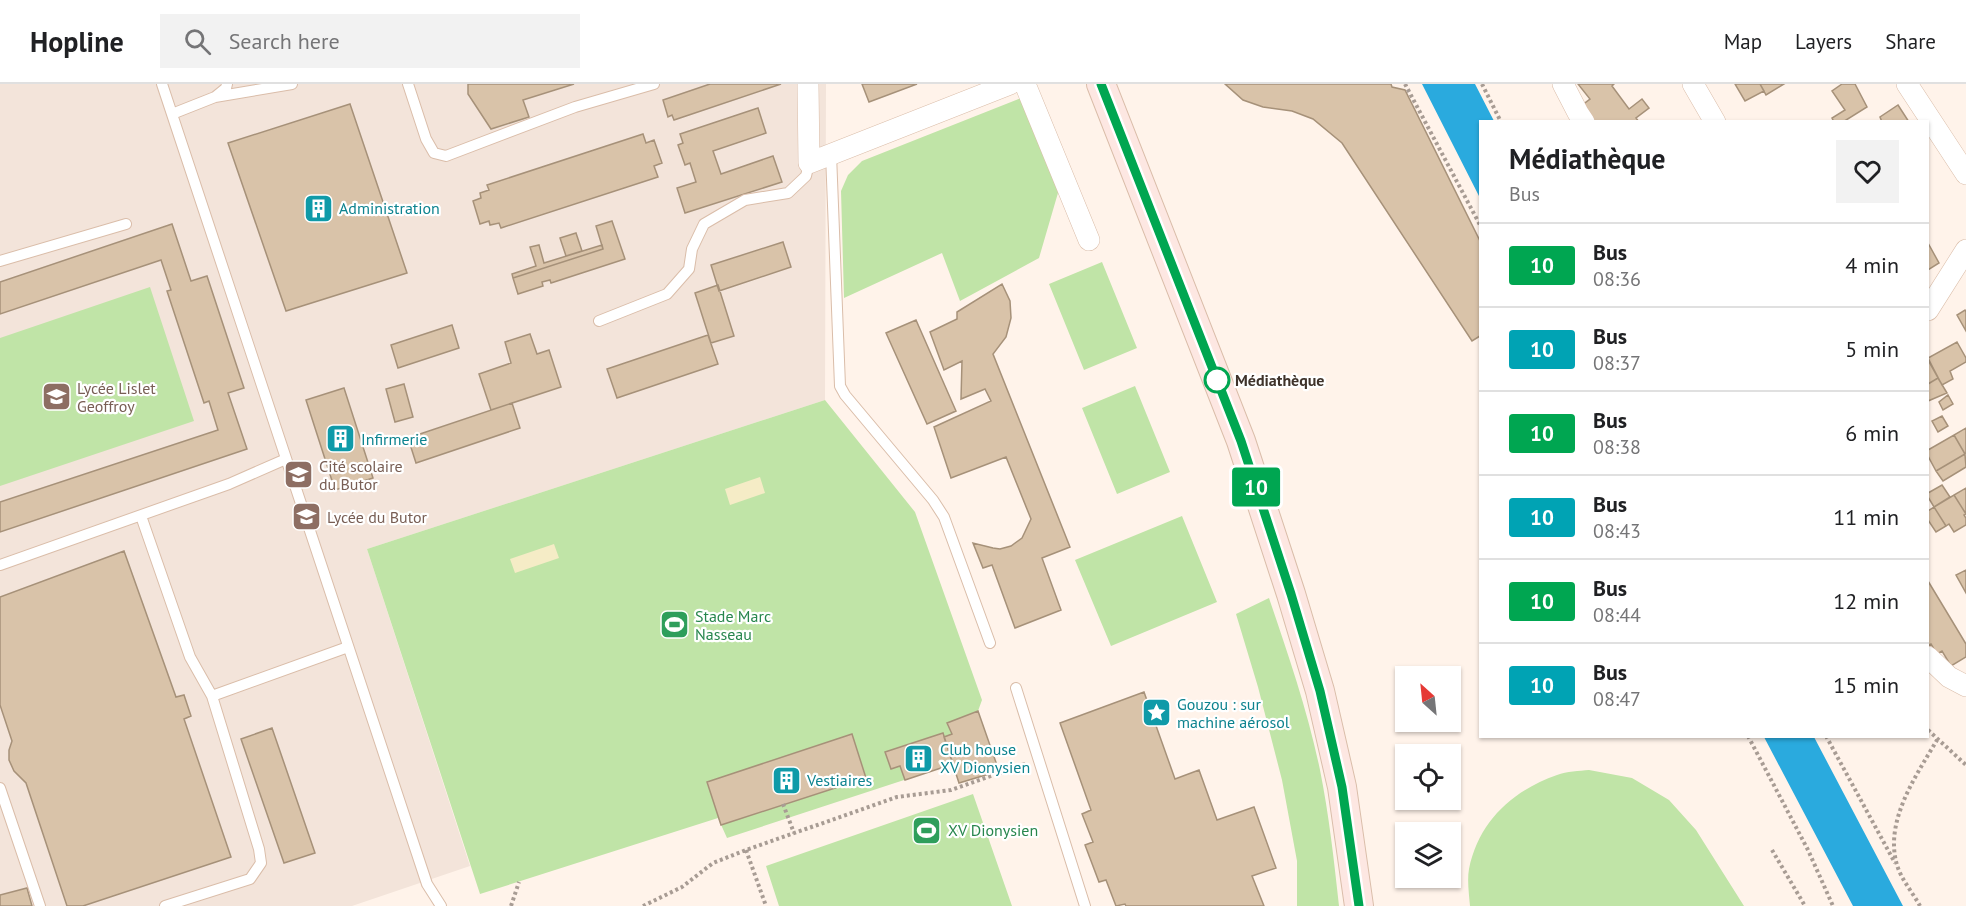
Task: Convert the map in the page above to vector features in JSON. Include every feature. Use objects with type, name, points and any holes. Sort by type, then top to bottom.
[{"type":"main road","points":[[1101,84],[1241,441],[1291,594],[1320,691],[1342,787],[1359,906]]},
{"type":"street","points":[[808,84],[809,163],[1010,84]]},
{"type":"street","points":[[1025,84],[1089,240]]},
{"type":"street","points":[[1563,84],[1583,120]]},
{"type":"street","points":[[1693,84],[1714,120]]},
{"type":"street","points":[[1907,84],[1966,174]]},
{"type":"street","points":[[1929,308],[1966,250]]},
{"type":"street","points":[[1929,658],[1949,677],[1966,686]]},
{"type":"lane","points":[[162,84],[427,884],[441,906]]},
{"type":"lane","points":[[215,97],[226,88],[227,84]]},
{"type":"lane","points":[[172,114],[215,97],[292,84]]},
{"type":"lane","points":[[408,84],[426,139],[434,153],[446,156],[575,107],[654,84]]},
{"type":"lane","points":[[831,154],[840,386],[845,395],[933,500],[944,517],[990,643]]},
{"type":"lane","points":[[599,321],[667,294],[689,269],[692,249],[704,224],[745,200],[788,193],[806,176],[809,163]]},
{"type":"lane","points":[[0,261],[126,224]]},
{"type":"lane","points":[[0,565],[141,516],[286,459]]},
{"type":"lane","points":[[141,516],[190,657],[212,696],[259,849],[261,863],[250,879],[165,906]]},
{"type":"lane","points":[[212,696],[348,647]]},
{"type":"lane","points":[[1016,688],[1085,906]]},
{"type":"lane","points":[[0,788],[40,906]]},
{"type":"path","points":[[1405,84],[1479,223]]},
{"type":"path","points":[[1482,84],[1500,120]]},
{"type":"path","points":[[1929,731],[1966,765]]},
{"type":"path","points":[[1749,738],[1808,850],[1833,906]]},
{"type":"path","points":[[1827,738],[1920,906]]},
{"type":"path","points":[[1897,866],[1895,831],[1899,813],[1913,782],[1937,740]]},
{"type":"path","points":[[643,906],[682,887],[713,863],[746,850],[897,797],[951,790],[1038,760]]},
{"type":"path","points":[[783,804],[794,833]]},
{"type":"path","points":[[746,850],[766,906]]},
{"type":"path","points":[[1772,850],[1805,906]]},
{"type":"path","points":[[511,906],[519,882]]},
{"type":"shaded area","name":"Cité scolaire du Butor","points":[[0,84],[826,84],[825,400],[367,549],[470,866],[352,906],[0,906]]},
{"type":"green space","points":[[1026,96],[1060,186],[1039,258],[960,301],[942,253],[844,298],[841,191],[848,175],[862,161]]},
{"type":"green space","points":[[1102,262],[1137,348],[1084,370],[1049,284]]},
{"type":"green space","points":[[150,287],[194,421],[0,486],[0,338]]},
{"type":"green space","points":[[1135,386],[1170,472],[1117,494],[1082,408]]},
{"type":"green space","name":"Stade Marc Nasseau","points":[[825,400],[915,512],[982,700],[978,711],[999,771],[959,783],[953,764],[727,838],[718,818],[480,894],[367,549]]},
{"type":"green space","points":[[1182,516],[1217,602],[1111,646],[1075,560]]},
{"type":"green space","points":[[1269,598],[1297,683],[1315,748],[1329,821],[1339,906],[1297,906],[1297,861],[1282,780],[1236,614]]},
{"type":"green space","points":[[1589,770],[1632,778],[1669,800],[1696,830],[1744,906],[1470,906],[1468,873],[1474,852],[1489,822],[1512,799],[1541,782],[1565,773]]},
{"type":"green space","name":"XV Dionysien","points":[[973,794],[1012,906],[779,906],[766,866]]},
{"type":"sand","points":[[760,477],[765,493],[730,505],[725,489]]},
{"type":"sand","points":[[554,544],[559,558],[515,573],[510,559]]},
{"type":"water","points":[[1422,84],[1475,84],[1493,120],[1479,120],[1479,196]]},
{"type":"water","points":[[1765,738],[1815,738],[1903,906],[1853,906]]},
{"type":"building","points":[[468,84],[574,84],[523,100],[529,117],[491,129],[468,94]]},
{"type":"building","points":[[710,84],[781,84],[674,120],[672,115],[668,117],[663,100]]},
{"type":"building","points":[[862,84],[917,84],[869,102]]},
{"type":"building","points":[[1225,84],[1391,84],[1392,87],[1405,90],[1479,239],[1479,337],[1472,341],[1342,143],[1313,119],[1292,111],[1263,107],[1243,100]]},
{"type":"building","points":[[1578,84],[1614,84],[1612,86],[1629,109],[1642,99],[1649,108],[1636,118],[1638,120],[1592,120],[1581,106],[1590,99]]},
{"type":"building","points":[[1735,84],[1760,84],[1764,91],[1745,101]]},
{"type":"building","points":[[1760,84],[1784,84],[1766,95]]},
{"type":"building","points":[[1842,84],[1855,84],[1867,107],[1846,120],[1833,120],[1832,118],[1845,110],[1832,91]]},
{"type":"building","name":"Administration","points":[[350,104],[407,273],[286,311],[228,143]]},
{"type":"building","points":[[1898,105],[1908,120],[1881,120],[1880,117]]},
{"type":"building","points":[[758,108],[766,133],[713,151],[721,174],[773,156],[782,182],[685,213],[677,188],[696,182],[690,163],[685,165],[678,145],[683,143],[680,134]]},
{"type":"building","points":[[643,134],[646,143],[654,140],[662,163],[654,166],[658,177],[501,228],[499,223],[490,225],[489,221],[480,224],[473,201],[481,198],[480,193],[489,190],[487,185]]},
{"type":"building","points":[[612,221],[625,259],[551,283],[550,280],[542,282],[543,286],[518,294],[513,278],[603,249],[596,226]]},
{"type":"building","points":[[172,224],[191,281],[207,276],[244,388],[228,393],[247,449],[0,532],[0,502],[218,430],[209,401],[204,403],[167,291],[171,290],[161,260],[0,314],[0,282]]},
{"type":"building","points":[[576,233],[582,251],[566,256],[560,238]]},
{"type":"building","points":[[783,242],[791,267],[719,291],[711,265]]},
{"type":"building","points":[[539,245],[544,263],[602,245],[603,249],[513,278],[512,274],[536,266],[530,247]]},
{"type":"building","points":[[1929,245],[1939,263],[1929,269]]},
{"type":"building","points":[[1002,284],[1010,301],[1011,318],[1006,337],[993,354],[1070,547],[1042,558],[1061,610],[1015,628],[992,565],[983,568],[973,543],[1000,549],[1011,546],[1022,538],[1031,519],[1006,457],[951,478],[934,427],[991,401],[985,389],[961,399],[962,361],[944,370],[930,332],[957,319],[957,312]]},
{"type":"building","points":[[718,285],[734,336],[711,343],[695,293]]},
{"type":"building","points":[[1965,310],[1966,312],[1966,331],[1957,315]]},
{"type":"building","points":[[916,320],[956,411],[927,424],[886,333]]},
{"type":"building","points":[[452,325],[459,348],[398,368],[391,345]]},
{"type":"building","points":[[530,334],[537,354],[549,350],[561,387],[491,410],[479,374],[511,363],[505,342]]},
{"type":"building","points":[[708,335],[718,364],[617,398],[607,369]]},
{"type":"building","points":[[1957,342],[1966,362],[1950,371],[1953,379],[1942,385],[1929,357]]},
{"type":"building","points":[[1929,362],[1938,378],[1929,383]]},
{"type":"building","points":[[1938,378],[1947,393],[1929,401],[1929,383]]},
{"type":"building","points":[[404,384],[413,417],[395,422],[386,389]]},
{"type":"building","name":"Infirmerie","points":[[344,388],[373,478],[335,490],[306,400]]},
{"type":"building","points":[[1948,395],[1953,404],[1943,410],[1939,402]]},
{"type":"building","points":[[512,403],[520,428],[416,463],[408,438]]},
{"type":"building","points":[[1942,416],[1948,426],[1938,432],[1932,421]]},
{"type":"building","points":[[1966,428],[1966,453],[1965,454],[1954,435]]},
{"type":"building","points":[[1954,435],[1965,454],[1936,471],[1929,458],[1929,449]]},
{"type":"building","points":[[1965,454],[1966,467],[1943,481],[1936,471]]},
{"type":"building","points":[[1942,485],[1950,497],[1934,507],[1929,499],[1929,492]]},
{"type":"building","points":[[1966,488],[1966,514],[1954,495]]},
{"type":"building","points":[[1954,495],[1966,514],[1964,515],[1966,525],[1954,532],[1949,524],[1946,526],[1934,507]]},
{"type":"building","points":[[1934,507],[1946,526],[1936,532],[1929,522],[1929,510]]},
{"type":"building","points":[[124,551],[176,697],[184,695],[191,716],[184,719],[231,857],[83,906],[67,906],[26,783],[14,771],[9,760],[12,741],[0,705],[0,597]]},
{"type":"building","points":[[1966,570],[1966,593],[1956,575]]},
{"type":"building","points":[[1929,583],[1966,644],[1966,657],[1951,666],[1942,651],[1937,654],[1931,644],[1929,645]]},
{"type":"building","points":[[1144,692],[1175,779],[1199,770],[1217,820],[1254,807],[1276,868],[1252,876],[1264,906],[1126,906],[1125,904],[1116,906],[1106,880],[1099,882],[1085,845],[1093,842],[1082,814],[1091,810],[1060,723]]},
{"type":"building","points":[[978,711],[999,771],[959,783],[944,737],[952,734],[947,723]]},
{"type":"building","points":[[272,728],[315,853],[284,863],[241,739]]},
{"type":"building","name":"Club house XV Dionysien","points":[[943,733],[953,764],[905,780],[900,766],[891,769],[885,752]]},
{"type":"building","name":"Vestiaires","points":[[852,734],[866,778],[721,825],[707,782]]},
{"type":"building","points":[[27,888],[32,906],[0,906],[0,895]]},
{"type":"bus line","name":"10","points":[[1101,84],[1241,441],[1291,594],[1320,691],[1342,787],[1359,906]]},
{"type":"place","name":"Administration","points":[[318,208]]},
{"type":"place","name":"Médiathèque","points":[[1217,380]]},
{"type":"place","name":"Lycée Lislet Geoffroy","points":[[56,397]]},
{"type":"place","name":"Infirmerie","points":[[340,439]]},
{"type":"place","name":"Cité scolaire du Butor","points":[[298,475]]},
{"type":"place","name":"Lycée du Butor","points":[[306,517]]},
{"type":"place","name":"Stade Marc Nasseau","points":[[674,625]]},
{"type":"place","name":"Gouzou : sur machine aérosol","points":[[1156,713]]},
{"type":"place","name":"Club house XV Dionysien","points":[[919,758]]},
{"type":"place","name":"Vestiaires","points":[[786,780]]},
{"type":"place","name":"XV Dionysien","points":[[927,830]]}]
